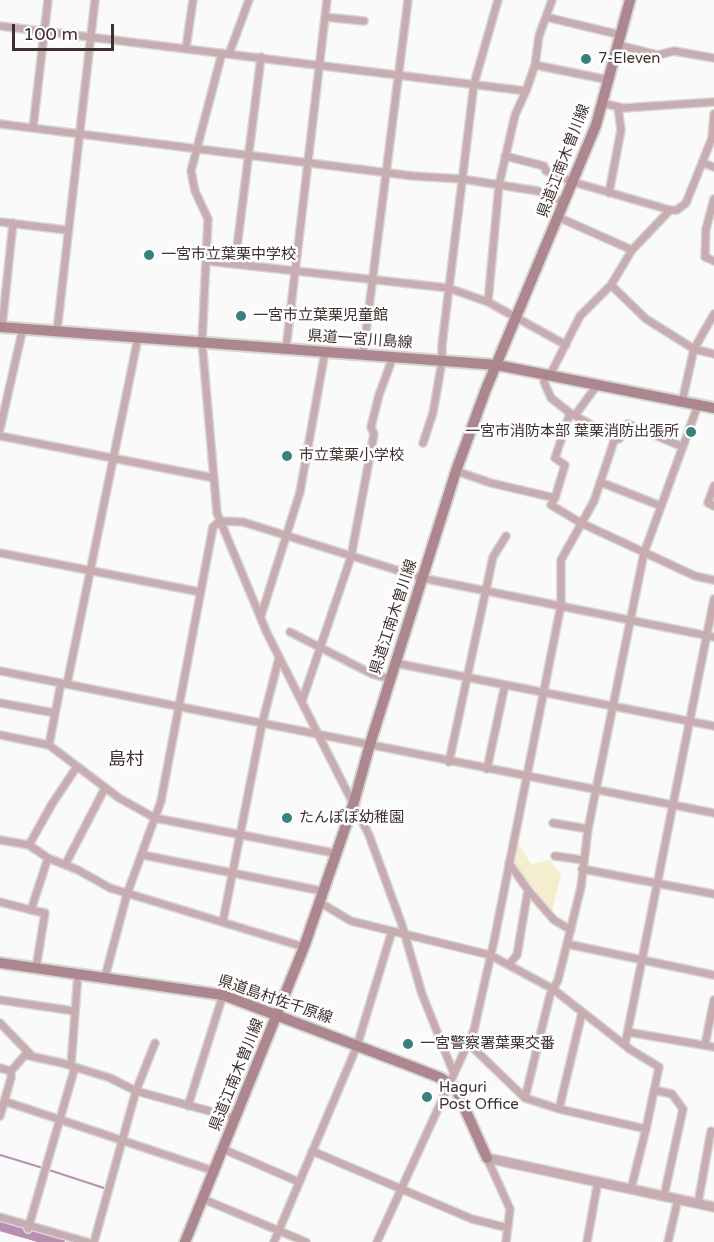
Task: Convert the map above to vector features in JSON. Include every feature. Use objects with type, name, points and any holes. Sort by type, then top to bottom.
[{"type":"main road","name":"県道江南木曽川線","points":[[185,1242],[304,947],[334,853],[354,802],[369,744],[456,471],[516,316],[573,182],[602,103],[630,0]]},
{"type":"main road","name":"県道一宮川島線","points":[[1,327],[497,365],[714,408]]},
{"type":"main road","name":"県道島村佐千原線","points":[[0,963],[223,995],[357,1046],[452,1078]]},
{"type":"main road","points":[[452,1078],[487,1158]]},
{"type":"street","points":[[33,128],[48,0]]},
{"type":"street","points":[[57,332],[66,230],[95,0]]},
{"type":"street","points":[[186,48],[193,0]]},
{"type":"street","points":[[249,0],[225,53],[191,171],[195,191],[208,219],[202,342],[220,520],[279,658],[354,802],[385,875],[422,994],[452,1078]]},
{"type":"street","points":[[286,349],[327,0]]},
{"type":"street","points":[[363,355],[408,0]]},
{"type":"street","points":[[423,443],[433,413],[442,361],[448,288],[474,84],[498,0]]},
{"type":"street","points":[[488,302],[499,185],[505,156],[515,115],[535,65],[539,36],[552,0]]},
{"type":"street","points":[[325,17],[364,21]]},
{"type":"street","points":[[546,17],[658,55],[674,51],[714,58]]},
{"type":"street","points":[[0,26],[526,91]]},
{"type":"street","points":[[235,263],[261,57]]},
{"type":"street","points":[[535,65],[609,80]]},
{"type":"street","points":[[602,103],[618,106],[714,102]]},
{"type":"street","points":[[609,193],[621,130],[618,106]]},
{"type":"street","points":[[505,156],[544,166],[546,171],[573,182],[670,210],[677,210],[686,203],[703,164],[712,138],[714,114]]},
{"type":"street","points":[[0,124],[462,179],[538,191],[564,202]]},
{"type":"street","points":[[703,164],[714,166]]},
{"type":"street","points":[[714,199],[706,229],[705,257],[714,261]]},
{"type":"street","points":[[670,210],[632,250],[611,285],[580,316],[544,382],[551,398],[615,438],[619,439],[628,424],[683,447]]},
{"type":"street","points":[[558,217],[632,250]]},
{"type":"street","points":[[0,222],[66,230]]},
{"type":"street","points":[[1,327],[14,223]]},
{"type":"street","points":[[207,261],[448,288],[488,302],[566,345]]},
{"type":"street","points":[[611,285],[646,319],[693,349],[714,354]]},
{"type":"street","points":[[682,402],[693,349],[714,314]]},
{"type":"street","points":[[0,429],[23,328]]},
{"type":"street","points":[[49,745],[90,571],[138,338]]},
{"type":"street","points":[[261,616],[300,492],[325,352]]},
{"type":"street","points":[[302,701],[351,557],[374,434],[371,427],[379,395],[393,357]]},
{"type":"street","points":[[598,384],[573,413],[555,458],[565,465],[551,505],[581,523],[644,553],[695,576],[714,580]]},
{"type":"street","points":[[525,1098],[581,887],[588,829],[644,553],[698,405]]},
{"type":"street","points":[[0,436],[214,478]]},
{"type":"street","points":[[377,1242],[452,1078],[470,1044],[510,863],[561,605],[561,560],[600,482],[615,438]]},
{"type":"street","points":[[456,471],[491,483],[555,498]]},
{"type":"street","points":[[600,482],[662,506]]},
{"type":"street","points":[[714,486],[708,503],[714,506]]},
{"type":"street","points":[[105,977],[127,894],[161,801],[213,526],[220,520],[243,522],[422,578],[487,589],[711,636]]},
{"type":"street","points":[[449,762],[469,679],[493,557],[506,536]]},
{"type":"street","points":[[0,553],[200,591]]},
{"type":"street","points":[[625,1045],[689,722],[711,636],[714,599]]},
{"type":"street","points":[[290,632],[372,674],[390,680]]},
{"type":"street","points":[[223,921],[262,724],[279,658]]},
{"type":"street","points":[[395,663],[714,726]]},
{"type":"street","points":[[0,671],[714,813]]},
{"type":"street","points":[[487,769],[505,685]]},
{"type":"street","points":[[0,703],[55,713]]},
{"type":"street","points":[[0,735],[49,745],[105,788],[155,818],[334,853]]},
{"type":"street","points":[[29,845],[51,804],[76,768]]},
{"type":"street","points":[[65,865],[105,788]]},
{"type":"street","points":[[553,823],[588,829]]},
{"type":"street","points":[[0,840],[29,845],[48,858],[127,894],[304,947]]},
{"type":"street","points":[[143,855],[232,874],[320,897],[351,921],[490,955],[553,989],[625,1045],[659,1067],[631,1189]]},
{"type":"street","points":[[555,856],[583,860]]},
{"type":"street","points":[[31,910],[48,858]]},
{"type":"street","points":[[510,863],[528,890],[554,920],[571,930]]},
{"type":"street","points":[[582,869],[714,894]]},
{"type":"street","points":[[509,964],[517,955],[528,890]]},
{"type":"street","points":[[0,903],[45,913],[36,968]]},
{"type":"street","points":[[274,1242],[357,1046],[392,931]]},
{"type":"street","points":[[567,944],[714,975]]},
{"type":"street","points":[[29,1227],[73,1066],[74,1011],[78,973]]},
{"type":"street","points":[[188,1106],[205,1045],[223,995]]},
{"type":"street","points":[[0,1000],[74,1011]]},
{"type":"street","points":[[705,1046],[714,1000]]},
{"type":"street","points":[[559,1109],[582,1013]]},
{"type":"street","points":[[0,1023],[32,1056]]},
{"type":"street","points":[[628,1032],[714,1047]]},
{"type":"street","points":[[94,1242],[136,1091],[155,1043]]},
{"type":"street","points":[[470,1044],[525,1098],[559,1109],[646,1129]]},
{"type":"street","points":[[0,1116],[11,1071],[25,1054],[73,1066],[136,1091],[236,1118]]},
{"type":"street","points":[[0,1068],[11,1071]]},
{"type":"street","points":[[654,1090],[672,1094],[683,1109],[664,1196]]},
{"type":"street","points":[[4,1101],[214,1171]]},
{"type":"street","points":[[698,1203],[711,1131],[714,1132]]},
{"type":"street","points":[[223,1149],[298,1182]]},
{"type":"street","points":[[312,1151],[472,1219],[508,1228]]},
{"type":"street","points":[[487,1158],[714,1207]]},
{"type":"street","points":[[487,1158],[510,1209],[506,1242]]},
{"type":"street","points":[[587,1242],[598,1181]]},
{"type":"street","points":[[203,1199],[306,1242]]},
{"type":"street","points":[[668,1242],[678,1199]]},
{"type":"street","points":[[0,1217],[87,1242]]},
{"type":"shaded area","points":[[517,841],[531,864],[550,860],[561,875],[552,911],[512,862]]},
{"type":"waterway","points":[[0,1155],[43,1168]]},
{"type":"waterway","points":[[49,1170],[104,1188]]},
{"type":"waterway","points":[[0,1225],[59,1242]]},
{"type":"place","name":"7-Eleven","points":[[586,59]]},
{"type":"place","name":"一宮市立葉栗中学校","points":[[149,255]]},
{"type":"place","name":"一宮市立葉栗児童館","points":[[241,316]]},
{"type":"place","name":"一宮市消防本部 葉栗消防出張所","points":[[691,432]]},
{"type":"place","name":"市立葉栗小学校","points":[[287,456]]},
{"type":"place","name":"たんぽぽ幼稚園","points":[[287,818]]},
{"type":"place","name":"一宮警察署葉栗交番","points":[[408,1044]]},
{"type":"place","name":"Haguri Post Office","points":[[427,1097]]},
{"type":"district","name":"島村","points":[[126,760]]}]
